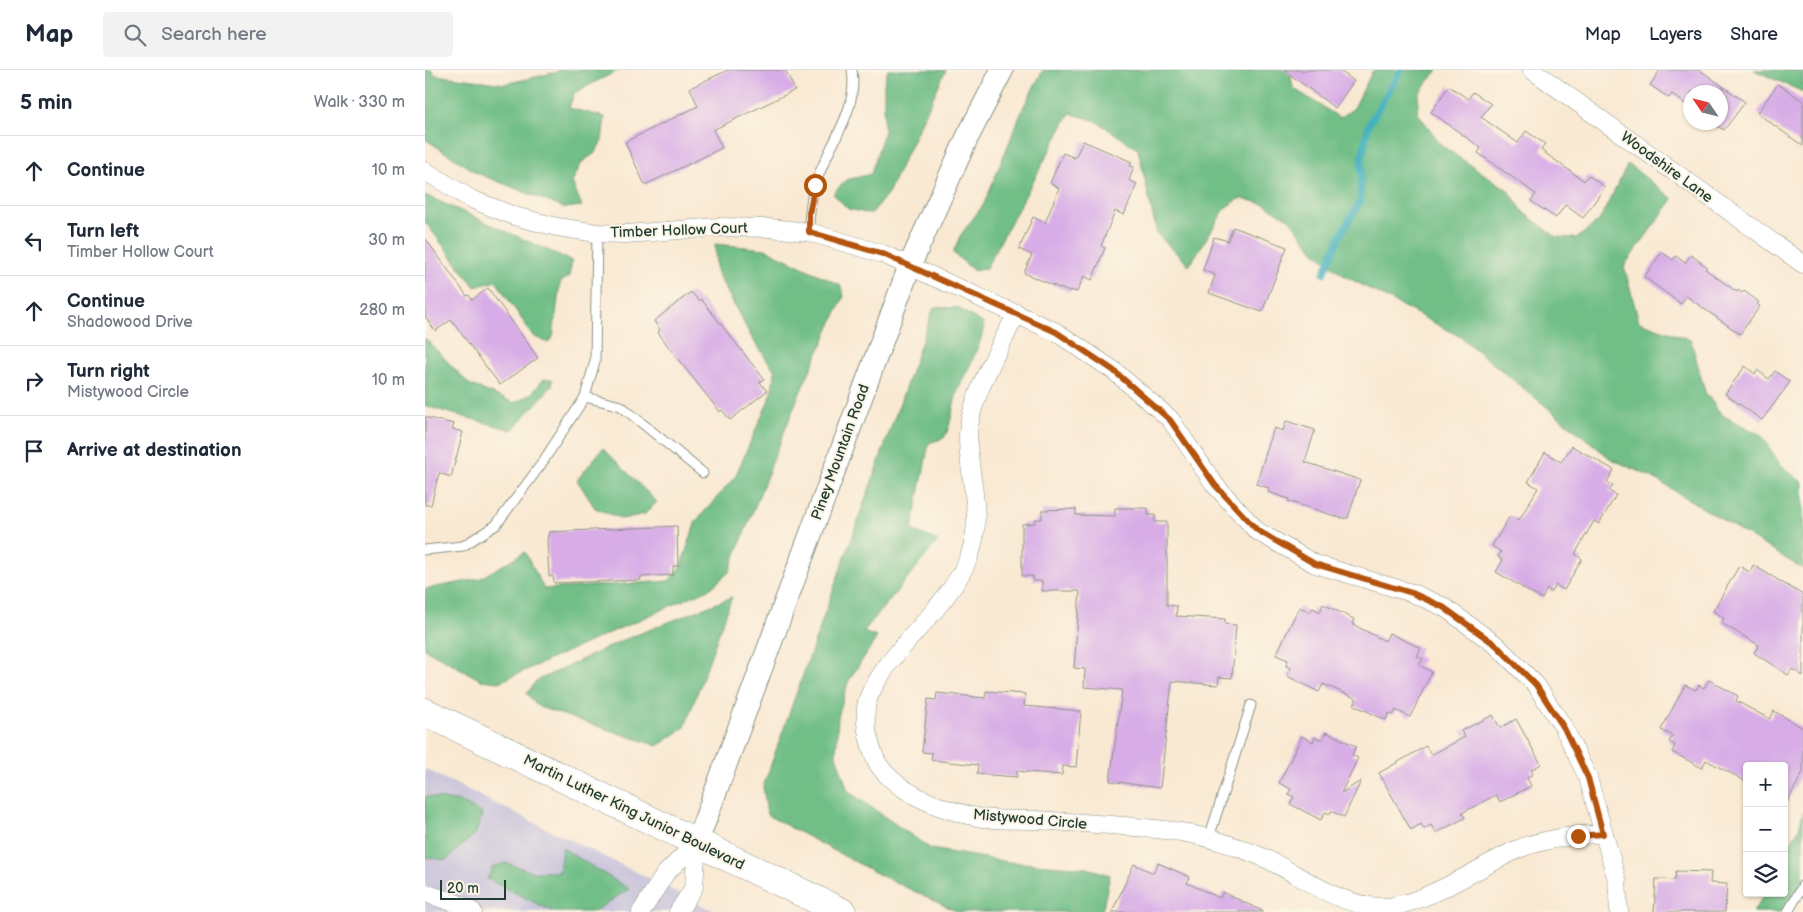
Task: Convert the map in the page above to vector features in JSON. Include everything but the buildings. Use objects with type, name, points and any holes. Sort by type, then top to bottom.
[{"type":"main road","name":"Martin Luther King Junior Boulevard","points":[[425,712],[842,912]]},
{"type":"street","name":"Piney Mountain Road","points":[[697,842],[910,265],[967,138],[1003,70]]},
{"type":"street","name":"Woodshire Lane","points":[[1532,70],[1803,264]]},
{"type":"street","name":"Timber Hollow Court","points":[[425,171],[471,199],[514,216],[557,227],[597,233],[659,233],[719,227],[770,228],[809,232],[883,254],[1056,332],[1096,358],[1170,420],[1215,485],[1257,530],[1315,564],[1412,593],[1437,603],[1496,645],[1536,685],[1564,728],[1588,778],[1617,880],[1619,912]]},
{"type":"street","name":"Mistywood Circle","points":[[1017,313],[985,381],[971,419],[968,436],[977,512],[976,533],[969,556],[957,581],[941,604],[880,677],[867,700],[867,734],[877,764],[901,787],[941,806],[979,817],[1123,826],[1181,832],[1209,838],[1261,856],[1354,903],[1385,908],[1426,897],[1488,863],[1541,841],[1603,834]]},
{"type":"street","points":[[641,912],[665,874],[697,842]]},
{"type":"street","points":[[679,912],[693,887],[697,842]]},
{"type":"street","points":[[425,893],[473,912]]},
{"type":"lane","points":[[809,232],[809,213],[815,185],[852,102],[854,83],[852,70]]},
{"type":"lane","points":[[425,550],[463,546],[496,525],[540,466],[585,398],[595,361],[597,233]]},
{"type":"lane","points":[[585,398],[621,406],[703,473]]},
{"type":"lane","points":[[1209,838],[1251,705]]},
{"type":"lane","points":[[1788,912],[1803,885]]},
{"type":"shaded area","points":[[425,769],[646,877],[716,912],[425,912]]},
{"type":"green space","points":[[425,70],[431,70],[435,75],[505,84],[557,72],[558,70],[619,70],[574,93],[569,108],[605,117],[602,141],[594,154],[582,162],[572,182],[582,206],[564,208],[477,173],[425,139]]},
{"type":"green space","points":[[888,70],[946,70],[888,193],[871,214],[848,209],[833,194],[846,180],[871,174],[884,132],[884,84]]},
{"type":"green space","points":[[1043,70],[1290,70],[1293,88],[1340,118],[1354,108],[1373,70],[1438,70],[1419,93],[1417,112],[1442,146],[1508,190],[1524,213],[1556,237],[1577,238],[1599,221],[1628,164],[1673,199],[1624,266],[1639,322],[1691,340],[1705,392],[1722,415],[1761,435],[1781,466],[1803,483],[1803,569],[1652,477],[1611,459],[1459,336],[1343,275],[1314,251],[1289,219],[1264,204],[1241,198],[1226,207],[1189,266],[1157,234],[1138,149],[1096,121],[1070,113],[986,268],[974,271],[953,253],[960,236],[984,204],[1024,106]]},
{"type":"green space","points":[[1754,70],[1803,70],[1803,92]]},
{"type":"green space","points":[[425,195],[572,261],[569,276],[560,283],[553,337],[548,343],[533,336],[496,281],[475,287],[425,222]]},
{"type":"green space","points":[[715,244],[765,249],[840,285],[844,296],[798,397],[729,572],[711,588],[499,682],[481,680],[425,649],[425,589],[479,579],[525,552],[544,589],[669,581],[681,566],[696,521],[735,477],[771,395],[775,371],[753,340],[716,271]]},
{"type":"green space","points":[[934,307],[958,308],[984,324],[977,351],[957,393],[947,433],[944,438],[929,443],[912,530],[938,541],[863,632],[877,637],[848,682],[838,717],[836,755],[848,791],[931,849],[1008,862],[1087,868],[1110,875],[1102,912],[958,912],[878,874],[767,815],[763,787]]},
{"type":"green space","points":[[425,338],[469,384],[514,403],[531,394],[544,379],[552,379],[552,386],[512,430],[425,406]]},
{"type":"green space","points":[[603,448],[657,502],[645,514],[622,519],[595,508],[577,480]]},
{"type":"green space","points":[[732,597],[685,727],[658,746],[539,707],[527,694],[536,681],[621,641]]},
{"type":"green space","points":[[425,796],[461,802],[482,814],[476,833],[446,860],[425,857]]},
{"type":"green space","points":[[1803,812],[1803,883],[1787,912],[1753,912],[1762,897],[1788,897],[1788,849],[1799,828]]},
{"type":"green space","points":[[562,848],[629,889],[593,912],[554,912],[487,879],[493,867],[506,863],[533,872],[559,872]]},
{"type":"waterway","points":[[1324,273],[1340,236],[1360,201],[1362,156],[1369,124],[1401,70]]},
{"type":"route","points":[[815,185],[809,213],[809,232],[883,254],[937,276],[1056,332],[1113,370],[1170,420],[1215,485],[1257,530],[1315,564],[1423,597],[1443,607],[1496,645],[1536,685],[1564,728],[1588,778],[1603,834],[1578,836]]}]
